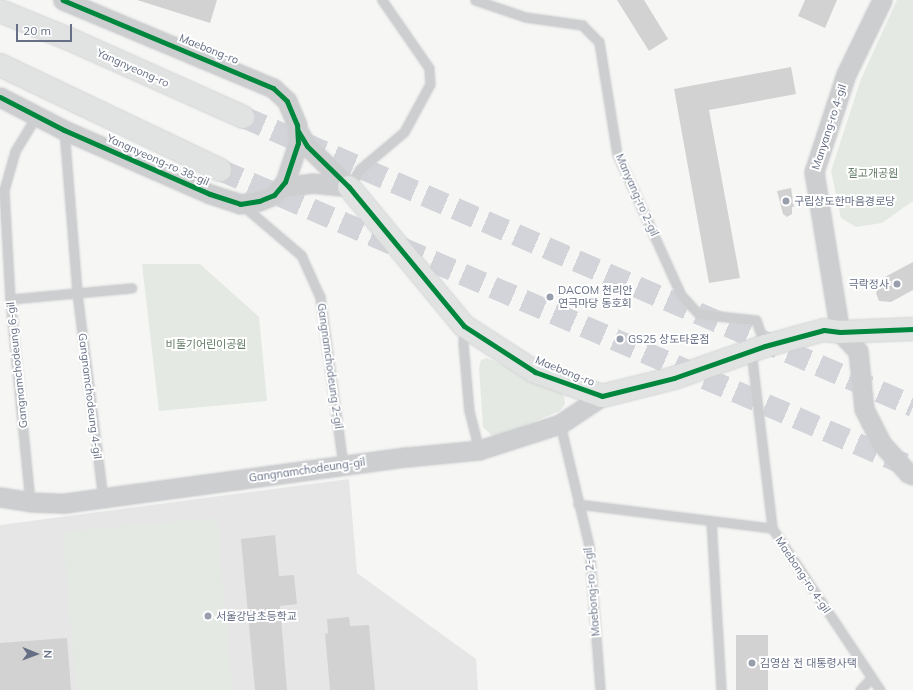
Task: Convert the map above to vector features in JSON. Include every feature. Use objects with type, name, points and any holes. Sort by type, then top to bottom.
[{"type":"street","points":[[0,0],[69,39]]},
{"type":"street","name":"Maebong-ro","points":[[63,0],[273,88],[287,101],[298,125],[298,143],[294,159]]},
{"type":"street","name":"Manyang-ro 4-gil","points":[[840,332],[814,172],[846,74],[882,0]]},
{"type":"street","name":"Yangnyeong-ro","points":[[0,11],[69,39],[243,118]]},
{"type":"street","points":[[0,65],[220,170]]},
{"type":"street","name":"Yangnyeong-ro 38-gil","points":[[0,97],[64,130],[210,194],[240,204],[259,201],[274,195],[285,182],[294,159]]},
{"type":"street","points":[[298,131],[307,146],[349,187]]},
{"type":"street","points":[[281,187],[312,183],[349,187]]},
{"type":"street","name":"Maebong-ro","points":[[349,187],[464,326],[535,372],[602,396],[674,378],[758,348],[824,330],[840,332],[913,329]]},
{"type":"street","points":[[840,332],[858,351],[864,409],[882,444],[908,473],[913,475]]},
{"type":"street","name":"Gangnamchodeung-gil","points":[[0,497],[30,502],[65,503],[407,457],[479,450],[560,424],[602,396]]},
{"type":"lane","points":[[349,187],[360,169],[404,132],[430,84],[429,68],[382,0]]},
{"type":"lane","name":"Manyang-ro 2-gil","points":[[475,0],[524,17],[582,25],[599,42],[617,154],[681,295],[699,314],[756,320],[758,348]]},
{"type":"lane","name":"Gangnamchodeung 6-gil","points":[[30,502],[10,298],[4,190],[15,151],[37,115]]},
{"type":"lane","name":"Gangnamchodeung 4-gil","points":[[64,130],[77,293],[103,499]]},
{"type":"lane","name":"Gangnamchodeung 2-gil","points":[[240,204],[301,255],[320,297],[343,466]]},
{"type":"lane","points":[[10,298],[132,288]]},
{"type":"lane","points":[[464,326],[463,343],[469,412],[479,450]]},
{"type":"lane","name":"Maebong-ro 4-gil","points":[[758,348],[772,528],[880,690]]},
{"type":"lane","name":"Maebong-ro 2-gil","points":[[560,424],[589,546],[600,690]]},
{"type":"lane","points":[[578,504],[772,528]]},
{"type":"lane","points":[[711,521],[721,690]]},
{"type":"lane","points":[[860,690],[871,678]]},
{"type":"shaded area","name":"서울강남초등학교","points":[[349,479],[357,573],[476,659],[478,690],[0,690],[0,525]]},
{"type":"green space","name":"절고개공원","points":[[897,0],[913,0],[913,201],[882,223],[856,227],[841,218],[831,171],[861,79]]},
{"type":"green space","name":"비둘기어린이공원","points":[[142,264],[200,264],[259,317],[267,401],[159,411]]},
{"type":"green space","points":[[487,358],[560,391],[564,396],[565,404],[560,411],[497,437],[491,435],[483,427],[479,368],[481,360]]},
{"type":"green space","points":[[217,518],[232,690],[76,690],[63,532]]},
{"type":"building","points":[[137,0],[217,0],[210,23]]},
{"type":"building","points":[[617,0],[644,0],[668,39],[649,51]]},
{"type":"building","points":[[805,0],[837,0],[825,28],[798,16]]},
{"type":"building","points":[[791,67],[796,94],[709,110],[740,278],[709,283],[674,89]]},
{"type":"building","name":"구립상도한마음경로당","points":[[791,188],[794,207],[792,207],[792,214],[787,217],[783,214],[777,191]]},
{"type":"building","name":"극락정사","points":[[913,262],[913,290],[891,302],[879,301],[876,293],[883,278]]},
{"type":"building","name":"서울강남초등학교","points":[[275,535],[279,576],[294,575],[297,604],[280,606],[287,690],[255,690],[241,539]]},
{"type":"building","name":"서울강남초등학교","points":[[349,617],[350,626],[369,625],[375,690],[330,690],[325,634],[328,633],[327,619]]},
{"type":"building","name":"김영삼 전 대통령사택","points":[[736,635],[768,635],[768,690],[736,690]]},
{"type":"building","points":[[67,638],[71,690],[0,690],[0,643]]},
{"type":"tunnel","points":[[243,117],[913,406]]},
{"type":"tunnel","points":[[220,170],[904,464]]},
{"type":"cycle path","points":[[0,97],[64,130],[210,194],[240,204],[259,201],[274,195],[285,182],[298,143],[297,125],[287,101],[273,88],[63,0]]},
{"type":"cycle path","points":[[298,131],[307,146],[349,187],[464,326],[535,372],[602,396],[674,378],[765,346],[824,330],[840,332],[913,329]]},
{"type":"place","name":"구립상도한마음경로당","points":[[786,201]]},
{"type":"place","name":"극락정사","points":[[897,284]]},
{"type":"place","name":"DACOM 천리안 연극마당 동호회","points":[[550,297]]},
{"type":"place","name":"GS25 상도타운점","points":[[620,339]]},
{"type":"place","name":"서울강남초등학교","points":[[208,616]]},
{"type":"place","name":"김영삼 전 대통령사택","points":[[752,663]]}]
